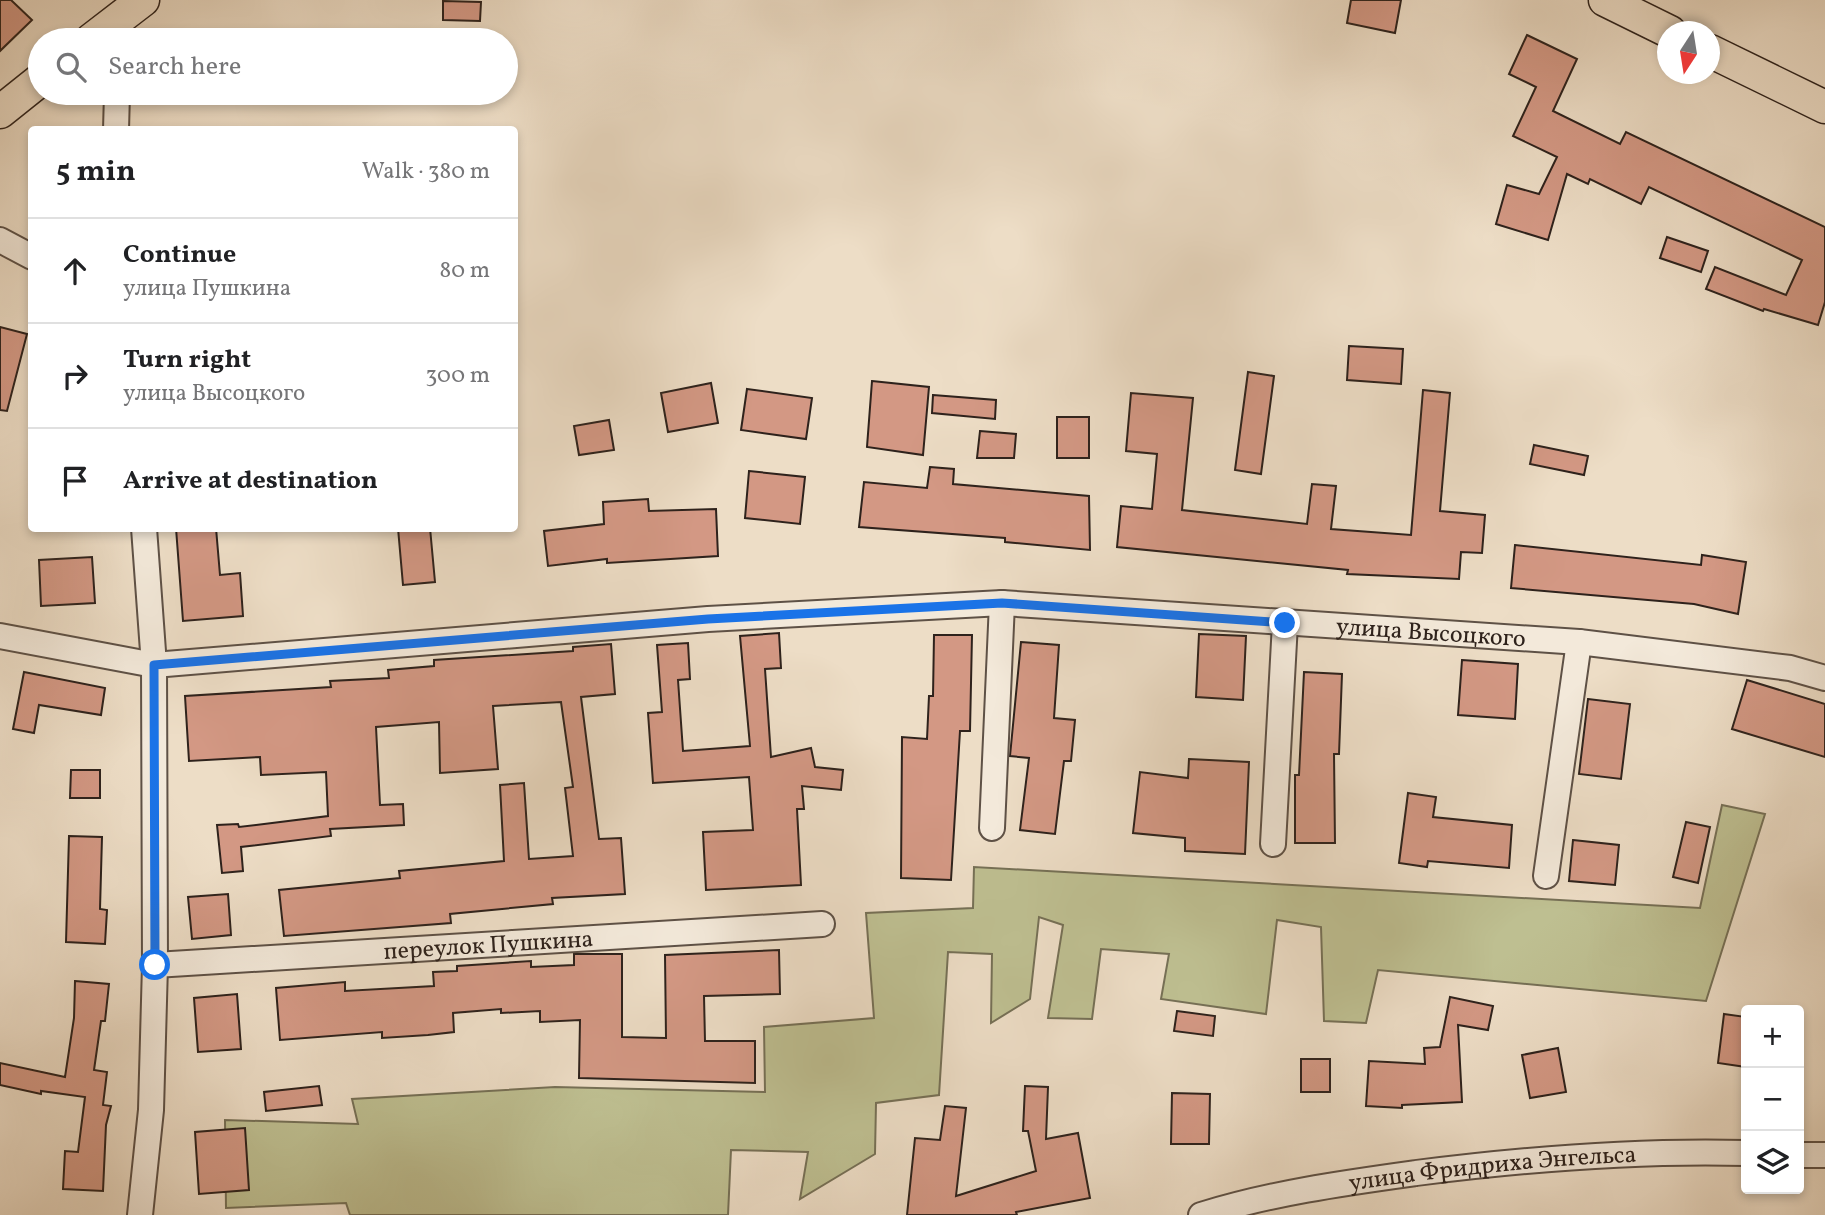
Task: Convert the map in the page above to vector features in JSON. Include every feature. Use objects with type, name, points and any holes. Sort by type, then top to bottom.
[{"type":"main road","points":[[1605,0],[1657,26]]},
{"type":"main road","points":[[112,28],[127,19]]},
{"type":"main road","points":[[1720,56],[1825,107]]},
{"type":"main road","points":[[0,112],[28,90]]},
{"type":"street","points":[[116,126],[117,105]]},
{"type":"street","points":[[0,240],[28,255]]},
{"type":"street","points":[[140,1215],[151,1110],[155,965],[154,665],[144,532]]},
{"type":"street","points":[[992,828],[1002,603]]},
{"type":"street","name":"улица Высоцкого","points":[[0,636],[154,665],[708,619],[1002,603],[1578,642],[1790,668],[1825,678]]},
{"type":"street","points":[[1273,844],[1285,623]]},
{"type":"street","points":[[1546,876],[1578,642]]},
{"type":"street","name":"переулок Пушкина","points":[[155,965],[822,924]]},
{"type":"street","name":"улица Фридриха Энгельса","points":[[1202,1215],[1241,1202],[1341,1183],[1474,1166],[1614,1153],[1741,1153]]},
{"type":"street","points":[[1804,1155],[1825,1155]]},
{"type":"green space","points":[[1722,805],[1765,814],[1706,1001],[1378,970],[1366,1023],[1324,1021],[1321,927],[1277,920],[1266,1014],[1161,999],[1169,954],[1101,949],[1092,1019],[1048,1018],[1063,925],[1039,917],[1030,999],[991,1023],[992,954],[948,952],[939,1095],[876,1103],[875,1154],[800,1199],[808,1152],[731,1150],[728,1215],[350,1215],[346,1203],[226,1208],[225,1120],[358,1124],[352,1099],[555,1087],[765,1092],[764,1027],[874,1018],[866,913],[973,908],[974,867],[1700,908]]},
{"type":"building","points":[[0,0],[11,0],[32,20],[0,51]]},
{"type":"building","points":[[1351,0],[1401,0],[1395,33],[1347,23]]},
{"type":"building","points":[[443,1],[481,2],[480,21],[443,20]]},
{"type":"building","points":[[1527,35],[1577,59],[1553,111],[1620,144],[1626,132],[1825,227],[1825,302],[1818,325],[1764,309],[1763,311],[1706,289],[1715,267],[1786,295],[1802,260],[1649,187],[1641,204],[1590,179],[1588,184],[1567,174],[1548,240],[1496,224],[1507,185],[1539,194],[1557,157],[1513,136],[1536,87],[1509,74]]},
{"type":"building","points":[[1667,237],[1708,251],[1701,272],[1660,258]]},
{"type":"building","points":[[0,327],[27,334],[7,411],[0,410]]},
{"type":"building","points":[[1349,346],[1403,349],[1401,384],[1347,380]]},
{"type":"building","points":[[1248,372],[1274,376],[1261,474],[1235,470]]},
{"type":"building","points":[[872,381],[929,387],[923,455],[867,447]]},
{"type":"building","points":[[711,383],[718,423],[668,432],[661,393]]},
{"type":"building","points":[[747,389],[812,398],[806,439],[741,430]]},
{"type":"building","points":[[1423,390],[1450,393],[1440,511],[1485,515],[1482,553],[1461,552],[1459,579],[1347,574],[1348,570],[1117,547],[1121,506],[1152,509],[1157,454],[1126,451],[1131,393],[1193,398],[1182,510],[1307,524],[1312,484],[1336,486],[1331,529],[1411,535]]},
{"type":"building","points":[[933,395],[996,400],[995,419],[932,413]]},
{"type":"building","points":[[1057,417],[1089,417],[1089,458],[1057,458]]},
{"type":"building","points":[[609,420],[614,450],[579,455],[574,426]]},
{"type":"building","points":[[980,431],[1016,434],[1014,458],[977,458]]},
{"type":"building","points":[[1534,445],[1588,456],[1584,475],[1530,464]]},
{"type":"building","points":[[930,467],[954,469],[953,484],[1089,496],[1090,550],[1005,542],[1005,538],[859,527],[864,482],[927,488]]},
{"type":"building","points":[[749,471],[805,477],[800,524],[745,518]]},
{"type":"building","points":[[648,499],[649,511],[716,509],[718,556],[607,563],[607,559],[548,566],[544,531],[604,524],[603,502]]},
{"type":"building","points":[[176,532],[216,532],[220,575],[240,573],[243,616],[183,621]]},
{"type":"building","points":[[398,532],[430,532],[435,582],[403,585]]},
{"type":"building","points":[[1515,545],[1701,565],[1702,555],[1746,562],[1738,614],[1694,604],[1511,588]]},
{"type":"building","points":[[92,557],[95,603],[41,606],[39,560]]},
{"type":"building","points":[[779,633],[781,668],[765,669],[771,757],[811,748],[815,767],[843,770],[841,790],[802,786],[804,809],[797,809],[801,885],[706,890],[703,832],[753,830],[749,777],[653,783],[648,713],[662,712],[657,645],[688,643],[690,679],[678,680],[683,751],[750,746],[740,636]]},
{"type":"building","points":[[1199,634],[1246,636],[1243,700],[1196,697]]},
{"type":"building","points":[[934,635],[972,635],[970,731],[960,731],[951,880],[901,878],[902,737],[927,739],[929,696],[933,696]]},
{"type":"building","points":[[1021,642],[1059,645],[1054,718],[1075,720],[1071,761],[1064,761],[1055,834],[1020,830],[1029,758],[1010,756]]},
{"type":"building","points":[[611,644],[615,694],[581,697],[599,839],[621,838],[625,894],[552,898],[553,904],[450,914],[451,923],[284,936],[279,890],[400,878],[399,871],[504,861],[500,785],[524,783],[529,859],[573,856],[565,788],[573,787],[561,702],[493,706],[498,769],[440,773],[439,722],[376,727],[380,805],[403,804],[404,825],[330,829],[331,836],[241,847],[243,871],[222,873],[217,825],[238,824],[239,827],[328,816],[326,772],[261,775],[260,757],[189,761],[185,696],[331,687],[330,681],[389,678],[388,670],[434,666],[434,660],[573,651],[573,647]]},
{"type":"building","points":[[1462,660],[1518,664],[1515,719],[1458,715]]},
{"type":"building","points":[[24,672],[105,688],[101,715],[39,705],[34,733],[13,729]]},
{"type":"building","points":[[1304,672],[1342,674],[1339,754],[1334,754],[1335,843],[1295,843],[1295,775],[1299,775]]},
{"type":"building","points":[[1747,680],[1825,704],[1825,757],[1732,729]]},
{"type":"building","points":[[1588,699],[1630,704],[1621,779],[1579,774]]},
{"type":"building","points":[[1189,759],[1249,762],[1245,854],[1185,851],[1185,838],[1133,833],[1140,772],[1188,778]]},
{"type":"building","points":[[71,770],[100,770],[100,798],[70,798]]},
{"type":"building","points":[[1408,793],[1436,797],[1433,817],[1512,825],[1509,868],[1428,861],[1427,867],[1399,863]]},
{"type":"building","points":[[1686,822],[1710,827],[1698,883],[1673,877]]},
{"type":"building","points":[[69,836],[102,837],[100,909],[107,910],[105,944],[66,942]]},
{"type":"building","points":[[1573,840],[1619,845],[1615,885],[1569,881]]},
{"type":"building","points":[[228,894],[231,935],[192,939],[188,897]]},
{"type":"building","points":[[779,950],[780,994],[704,996],[705,1041],[755,1041],[755,1083],[579,1078],[580,1020],[540,1022],[540,1011],[501,1013],[501,1009],[453,1013],[454,1032],[428,1035],[382,1038],[382,1032],[280,1040],[276,988],[345,982],[345,991],[434,986],[433,972],[457,971],[457,966],[531,961],[531,967],[574,965],[574,954],[622,954],[622,1037],[666,1038],[665,955]]},
{"type":"building","points":[[75,981],[109,984],[105,1021],[101,1021],[94,1070],[107,1072],[103,1105],[111,1106],[106,1125],[103,1191],[63,1189],[65,1151],[78,1152],[85,1097],[41,1091],[41,1094],[0,1085],[0,1063],[65,1077],[74,1018]]},
{"type":"building","points":[[237,994],[241,1049],[198,1052],[194,998]]},
{"type":"building","points":[[1450,997],[1493,1006],[1488,1030],[1458,1025],[1462,1102],[1402,1105],[1402,1108],[1366,1106],[1369,1061],[1425,1064],[1424,1048],[1440,1047]]},
{"type":"building","points":[[1177,1011],[1215,1016],[1213,1036],[1174,1031]]},
{"type":"building","points":[[1724,1014],[1741,1016],[1741,1066],[1718,1063]]},
{"type":"building","points":[[1558,1048],[1566,1092],[1530,1098],[1522,1055]]},
{"type":"building","points":[[1301,1059],[1330,1059],[1330,1092],[1301,1092]]},
{"type":"building","points":[[319,1086],[322,1105],[266,1111],[264,1092]]},
{"type":"building","points":[[1025,1086],[1048,1087],[1046,1139],[1078,1133],[1090,1198],[1016,1212],[1017,1215],[907,1215],[915,1138],[940,1140],[945,1106],[966,1108],[956,1196],[1036,1171],[1028,1131],[1023,1131]]},
{"type":"building","points":[[1172,1093],[1210,1094],[1209,1144],[1171,1144]]},
{"type":"building","points":[[245,1128],[249,1190],[199,1194],[195,1132]]},
{"type":"route","points":[[155,965],[154,665],[708,619],[1002,603],[1285,623]]}]
